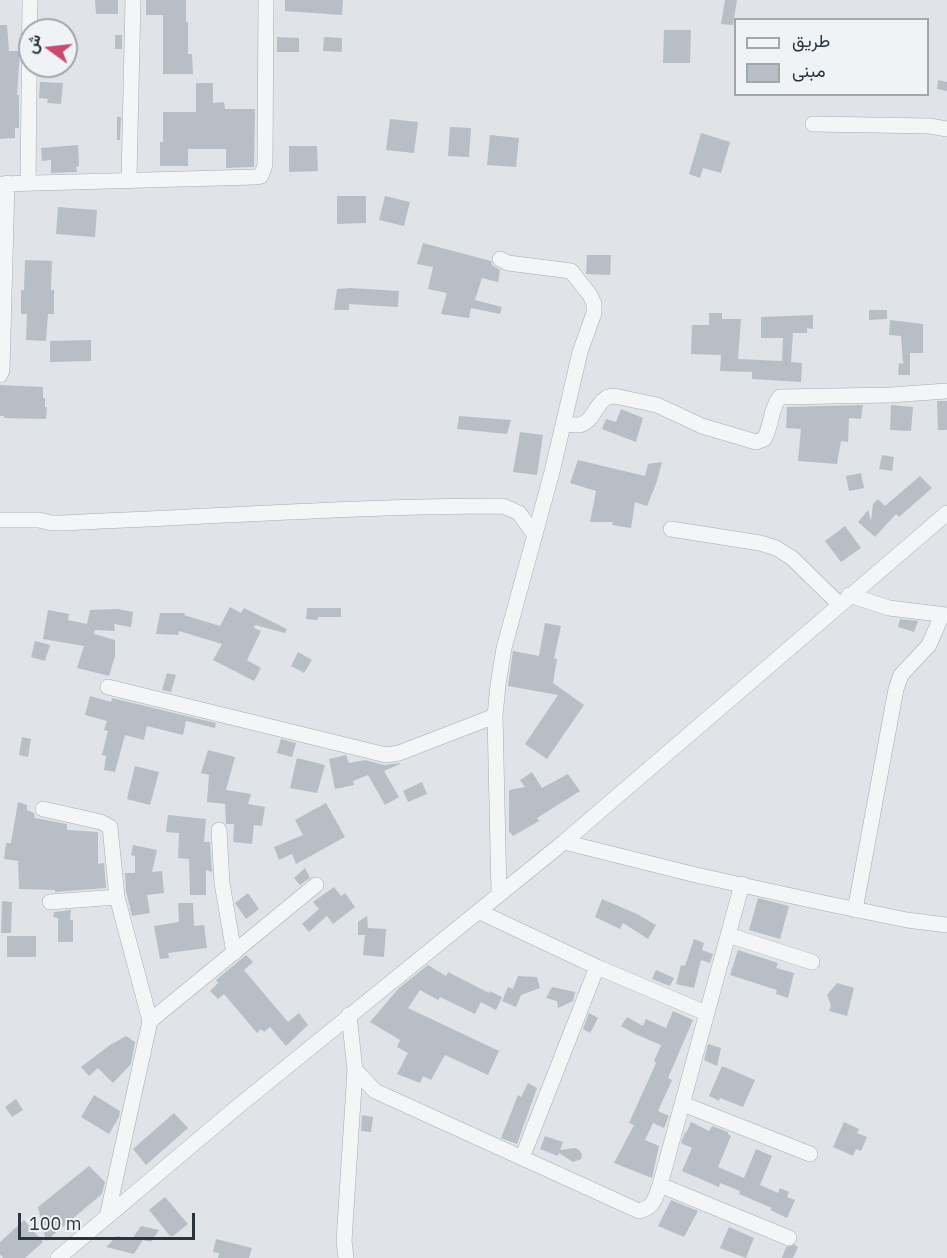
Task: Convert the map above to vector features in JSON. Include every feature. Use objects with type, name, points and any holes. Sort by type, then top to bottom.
[{"type":"street","points":[[28,183],[30,0]]},
{"type":"street","points":[[129,179],[133,0]]},
{"type":"street","points":[[0,375],[2,370],[3,184],[261,176],[265,165],[266,0]]},
{"type":"street","points":[[813,124],[930,126],[947,129]]},
{"type":"street","points":[[499,893],[495,716],[504,648],[564,424],[577,360],[594,313],[594,304],[590,295],[571,271],[500,259]]},
{"type":"street","points":[[564,424],[580,425],[586,422],[603,400],[608,396],[614,396],[657,405],[702,426],[756,442],[764,439],[768,433],[775,403],[780,397],[890,395],[947,391]]},
{"type":"street","points":[[0,520],[73,522],[190,518],[272,511],[503,506],[519,513],[535,535]]},
{"type":"street","points":[[58,1258],[349,1015],[480,912],[499,893],[564,842],[947,513]]},
{"type":"street","points":[[671,530],[760,543],[776,548],[844,600],[944,615],[929,645],[901,675],[896,689],[855,910]]},
{"type":"street","points":[[108,687],[386,755],[399,753],[495,716]]},
{"type":"street","points":[[43,809],[101,822],[110,827],[117,897],[150,1021],[108,1217]]},
{"type":"street","points":[[219,830],[222,883],[234,953]]},
{"type":"street","points":[[564,842],[696,875],[855,910],[947,925]]},
{"type":"street","points":[[355,1070],[375,1091],[639,1211],[648,1210],[653,1204],[660,1185],[742,884]]},
{"type":"street","points":[[150,1021],[315,885]]},
{"type":"street","points":[[50,902],[117,897]]},
{"type":"street","points":[[480,912],[597,967],[706,1013]]},
{"type":"street","points":[[728,935],[812,962]]},
{"type":"street","points":[[522,1158],[597,967]]},
{"type":"street","points":[[346,1258],[344,1240],[355,1070],[349,1015]]},
{"type":"street","points":[[683,1104],[810,1155]]},
{"type":"street","points":[[660,1185],[789,1238]]},
{"type":"building","points":[[95,0],[118,0],[118,14],[96,14]]},
{"type":"building","points":[[146,0],[186,0],[188,54],[192,54],[193,74],[163,74],[163,15],[146,15]]},
{"type":"building","points":[[285,0],[343,0],[342,15],[285,11]]},
{"type":"building","points":[[725,0],[737,0],[733,25],[721,24]]},
{"type":"building","points":[[0,25],[7,25],[9,51],[18,51],[19,128],[15,128],[15,138],[0,139]]},
{"type":"building","points":[[664,30],[691,30],[690,63],[663,63]]},
{"type":"building","points":[[115,35],[122,35],[122,49],[115,49]]},
{"type":"building","points":[[277,37],[299,38],[299,52],[277,52]]},
{"type":"building","points":[[324,37],[342,38],[342,52],[323,51]]},
{"type":"building","points":[[938,80],[947,82],[947,91],[937,89]]},
{"type":"building","points":[[40,82],[63,83],[61,104],[47,103],[48,99],[39,98]]},
{"type":"building","points":[[196,83],[213,83],[213,103],[224,102],[225,109],[255,109],[254,167],[226,168],[226,149],[188,149],[188,166],[160,166],[163,112],[196,112]]},
{"type":"building","points":[[117,117],[121,117],[120,140],[117,140]]},
{"type":"building","points":[[390,119],[418,122],[414,153],[386,150]]},
{"type":"building","points":[[450,127],[471,128],[469,157],[448,156]]},
{"type":"building","points":[[701,133],[730,142],[721,173],[703,168],[700,178],[689,174]]},
{"type":"building","points":[[490,135],[519,138],[516,167],[487,165]]},
{"type":"building","points":[[78,145],[77,172],[51,173],[51,160],[42,161],[41,148]]},
{"type":"building","points":[[289,146],[317,146],[318,171],[289,172]]},
{"type":"building","points":[[337,196],[366,196],[366,223],[337,224]]},
{"type":"building","points":[[385,196],[410,202],[404,226],[379,220]]},
{"type":"building","points":[[58,207],[97,210],[95,237],[56,234]]},
{"type":"building","points":[[423,243],[491,261],[492,265],[500,270],[498,282],[482,278],[475,300],[502,307],[500,314],[471,308],[469,318],[441,314],[447,293],[428,289],[433,267],[417,264]]},
{"type":"building","points":[[587,255],[611,255],[610,275],[586,274]]},
{"type":"building","points":[[25,260],[52,261],[51,290],[54,290],[54,314],[48,314],[46,341],[26,340],[27,314],[21,314]]},
{"type":"building","points":[[337,289],[399,291],[398,307],[349,304],[349,310],[334,310]]},
{"type":"building","points":[[869,310],[887,310],[887,319],[869,320]]},
{"type":"building","points":[[709,313],[722,313],[722,319],[741,319],[738,359],[782,361],[783,338],[761,338],[761,317],[813,315],[813,329],[807,328],[807,333],[793,333],[791,362],[802,363],[801,382],[752,379],[752,372],[720,371],[721,355],[691,354],[692,325],[709,325]]},
{"type":"building","points":[[890,320],[923,324],[923,353],[910,353],[910,375],[898,375],[899,363],[903,364],[901,336],[889,335]]},
{"type":"building","points":[[91,340],[91,361],[50,362],[50,341]]},
{"type":"building","points":[[0,385],[43,387],[43,398],[45,398],[45,407],[47,407],[46,419],[0,416]]},
{"type":"building","points":[[937,401],[947,401],[947,430],[938,430]]},
{"type":"building","points":[[863,405],[861,419],[849,418],[848,442],[841,441],[837,464],[798,461],[801,429],[786,428],[787,407]]},
{"type":"building","points":[[891,405],[913,407],[911,431],[890,430]]},
{"type":"building","points":[[621,409],[643,418],[636,442],[602,429],[606,419],[616,422]]},
{"type":"building","points":[[459,416],[511,420],[507,434],[457,429]]},
{"type":"building","points":[[520,432],[543,435],[537,475],[513,472]]},
{"type":"building","points":[[882,455],[894,457],[892,471],[879,469]]},
{"type":"building","points":[[578,460],[645,476],[648,464],[662,462],[647,506],[635,502],[631,528],[612,525],[613,522],[590,522],[596,491],[570,483]]},
{"type":"building","points":[[861,473],[864,488],[849,491],[846,476]]},
{"type":"building","points":[[920,476],[932,488],[899,517],[896,514],[875,537],[858,522],[868,510],[871,521],[873,504],[878,499],[885,506]]},
{"type":"building","points":[[845,526],[861,548],[841,562],[825,541]]},
{"type":"building","points":[[230,607],[241,613],[244,608],[287,629],[285,633],[255,625],[254,628],[261,631],[247,660],[261,668],[254,681],[213,660],[222,644],[179,631],[178,635],[156,634],[160,613],[185,613],[184,615],[220,626]]},
{"type":"building","points":[[307,608],[341,608],[341,617],[306,619]]},
{"type":"building","points":[[118,609],[133,612],[131,627],[114,624],[115,631],[95,630],[94,634],[115,640],[115,656],[109,676],[77,668],[84,646],[43,639],[48,610],[69,614],[68,620],[87,624],[90,610]]},
{"type":"building","points":[[900,619],[918,621],[914,632],[898,627]]},
{"type":"building","points":[[545,623],[561,626],[554,658],[557,659],[553,683],[584,705],[547,759],[525,744],[558,695],[508,686],[513,651],[539,656]]},
{"type":"building","points":[[35,641],[50,645],[45,661],[31,657]]},
{"type":"building","points":[[298,652],[312,660],[304,673],[291,666]]},
{"type":"building","points":[[167,673],[176,675],[171,692],[162,690]]},
{"type":"building","points":[[90,696],[111,702],[112,698],[216,723],[215,728],[186,721],[183,735],[147,726],[144,740],[125,735],[115,772],[104,770],[106,756],[102,755],[108,731],[104,730],[107,721],[85,715]]},
{"type":"building","points":[[22,737],[31,739],[28,757],[19,755]]},
{"type":"building","points":[[281,739],[296,743],[292,757],[277,753]]},
{"type":"building","points":[[208,750],[235,757],[226,790],[251,794],[248,804],[265,807],[262,826],[254,825],[252,844],[233,842],[234,824],[226,824],[225,804],[207,802],[209,775],[201,773]]},
{"type":"building","points":[[346,755],[349,763],[365,760],[384,765],[400,763],[384,771],[399,797],[385,805],[368,775],[353,781],[354,785],[335,789],[329,759]]},
{"type":"building","points":[[297,758],[325,765],[317,793],[290,788]]},
{"type":"building","points":[[135,766],[159,772],[150,805],[127,799]]},
{"type":"building","points":[[532,772],[542,788],[568,774],[580,791],[537,818],[539,821],[513,836],[509,831],[509,790],[525,787],[520,780]]},
{"type":"building","points":[[422,782],[427,794],[408,802],[403,791]]},
{"type":"building","points":[[18,802],[27,805],[27,810],[34,813],[35,818],[67,824],[67,830],[98,832],[98,864],[104,863],[106,888],[55,892],[55,890],[19,889],[18,861],[4,859],[6,843],[11,843]]},
{"type":"building","points":[[326,803],[345,837],[296,864],[292,854],[279,860],[274,847],[303,835],[295,820]]},
{"type":"building","points":[[168,815],[206,819],[204,842],[210,842],[212,872],[206,870],[206,895],[190,895],[189,859],[178,858],[179,833],[166,832]]},
{"type":"building","points":[[133,845],[157,850],[152,872],[162,871],[164,893],[147,895],[150,913],[132,916],[126,891],[125,873],[135,873],[135,856],[131,855]]},
{"type":"building","points":[[305,868],[310,878],[300,885],[294,878]]},
{"type":"building","points":[[334,887],[341,896],[345,893],[355,907],[333,924],[327,916],[309,932],[302,924],[319,909],[313,902]]},
{"type":"building","points":[[248,893],[259,909],[246,919],[235,903]]},
{"type":"building","points":[[758,898],[789,906],[780,939],[749,930]]},
{"type":"building","points":[[602,899],[656,925],[648,939],[623,923],[620,929],[595,917]]},
{"type":"building","points":[[2,901],[12,902],[11,933],[1,933]]},
{"type":"building","points":[[178,903],[193,903],[194,926],[204,925],[207,948],[168,953],[169,958],[160,959],[154,926],[179,922]]},
{"type":"building","points":[[71,910],[73,942],[58,942],[58,918],[53,917],[54,912]]},
{"type":"building","points":[[367,916],[368,928],[386,929],[384,957],[363,955],[365,935],[358,935],[358,922]]},
{"type":"building","points":[[7,936],[36,936],[36,957],[7,957]]},
{"type":"building","points":[[694,939],[704,943],[702,950],[713,954],[710,963],[701,960],[694,988],[676,984],[681,965],[685,966]]},
{"type":"building","points":[[738,950],[778,963],[776,968],[794,973],[788,998],[776,994],[777,990],[730,975]]},
{"type":"building","points":[[246,955],[253,962],[244,970],[288,1022],[299,1013],[308,1025],[286,1046],[270,1027],[264,1032],[261,1029],[257,1033],[224,994],[218,999],[210,991],[218,983],[216,980]]},
{"type":"building","points":[[428,965],[446,976],[448,972],[489,993],[490,991],[502,997],[496,1010],[481,1002],[475,1014],[440,997],[438,1000],[420,990],[408,1008],[499,1051],[488,1075],[445,1055],[431,1080],[423,1076],[420,1083],[397,1074],[408,1053],[397,1047],[400,1040],[370,1022],[399,988]]},
{"type":"building","points":[[656,970],[674,978],[670,986],[652,979]]},
{"type":"building","points":[[518,976],[537,977],[540,988],[521,995],[516,1007],[502,1001],[508,987],[513,989]]},
{"type":"building","points":[[837,983],[854,988],[847,1016],[829,1011],[831,1005],[827,995]]},
{"type":"building","points":[[552,987],[575,992],[573,1001],[558,1008],[557,1001],[546,998]]},
{"type":"building","points":[[673,1011],[693,1020],[668,1078],[672,1080],[658,1111],[669,1116],[664,1128],[653,1123],[645,1140],[659,1146],[652,1178],[614,1163],[634,1125],[629,1123],[656,1063],[654,1061],[661,1045],[621,1026],[627,1017],[643,1026],[646,1019],[666,1028]]},
{"type":"building","points":[[589,1013],[598,1018],[590,1033],[583,1029]]},
{"type":"building","points":[[126,1036],[135,1042],[131,1064],[113,1083],[98,1068],[89,1076],[81,1067],[110,1045]]},
{"type":"building","points":[[708,1044],[721,1048],[717,1066],[704,1060]]},
{"type":"building","points":[[722,1066],[755,1080],[743,1107],[709,1096]]},
{"type":"building","points":[[528,1083],[537,1088],[517,1144],[501,1138],[518,1095],[521,1097]]},
{"type":"building","points":[[94,1095],[120,1111],[109,1134],[81,1117]]},
{"type":"building","points":[[16,1099],[23,1110],[12,1117],[5,1107]]},
{"type":"building","points":[[174,1113],[188,1128],[146,1165],[133,1149]]},
{"type":"building","points":[[362,1115],[373,1117],[371,1132],[361,1131]]},
{"type":"building","points":[[691,1122],[709,1131],[712,1126],[728,1132],[731,1136],[718,1167],[744,1178],[756,1149],[772,1156],[760,1185],[778,1193],[780,1188],[789,1192],[787,1197],[795,1200],[787,1218],[770,1210],[772,1208],[739,1194],[740,1191],[720,1183],[719,1187],[682,1171],[692,1148],[681,1143]]},
{"type":"building","points":[[844,1122],[859,1129],[857,1133],[867,1137],[861,1151],[856,1149],[853,1156],[833,1147]]},
{"type":"building","points":[[545,1136],[563,1142],[560,1150],[575,1148],[579,1150],[582,1154],[581,1159],[573,1162],[559,1153],[558,1156],[540,1149]]},
{"type":"building","points":[[89,1166],[105,1182],[102,1194],[46,1241],[38,1207]]},
{"type":"building","points":[[165,1197],[188,1224],[173,1236],[170,1236],[149,1210]]},
{"type":"building","points":[[671,1200],[698,1211],[684,1237],[658,1226]]},
{"type":"building","points":[[24,1220],[43,1242],[25,1258],[3,1258],[0,1254],[0,1242]]},
{"type":"building","points":[[141,1226],[159,1230],[151,1242],[143,1240],[134,1254],[106,1247],[117,1236],[132,1239]]},
{"type":"building","points":[[729,1227],[754,1238],[746,1258],[720,1248]]},
{"type":"building","points":[[216,1239],[252,1248],[249,1258],[218,1258],[219,1253],[213,1252]]},
{"type":"building","points":[[795,1245],[798,1247],[793,1258],[782,1258],[786,1247]]}]
